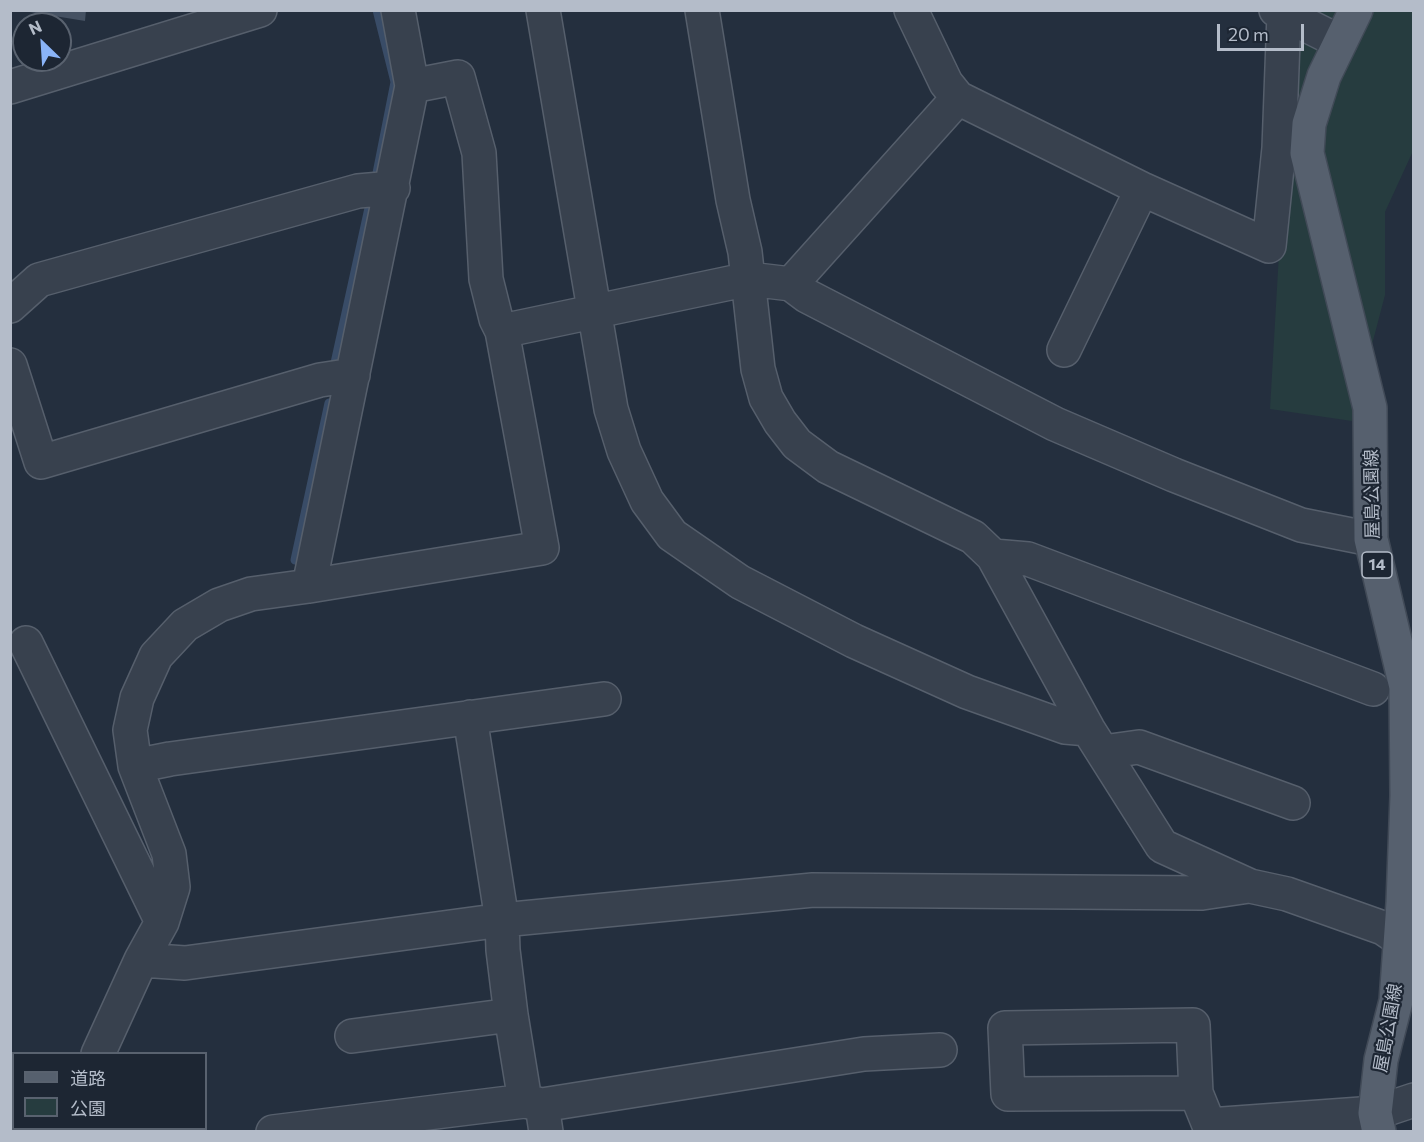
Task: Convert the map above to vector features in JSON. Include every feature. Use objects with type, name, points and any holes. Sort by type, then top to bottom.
[{"type":"main road","name":"屋島公園線","points":[[1356,10],[1324,76],[1309,124],[1307,153],[1370,408],[1371,539],[1404,644],[1410,809],[1409,877],[1403,955],[1396,1002],[1381,1060],[1377,1122]]},
{"type":"street","points":[[10,87],[260,10]]},
{"type":"street","points":[[309,586],[393,188],[412,86],[398,10]]},
{"type":"street","points":[[543,10],[611,409],[624,450],[647,501],[672,535],[740,582],[854,641],[967,692],[1095,740],[1138,747],[1293,803]]},
{"type":"street","points":[[702,10],[733,200],[749,279],[758,369],[766,398],[797,444],[828,467],[973,537],[993,556],[1095,740],[1162,846],[1250,886],[1287,894],[1383,928],[1403,955]]},
{"type":"street","points":[[911,10],[946,83],[958,98],[1142,189],[1269,246],[1279,147],[1280,12],[1340,42]]},
{"type":"street","points":[[98,1052],[141,960],[162,922],[173,887],[169,854],[135,766],[130,730],[137,698],[156,656],[184,625],[219,605],[251,594],[542,549],[502,331],[496,319],[486,279],[479,153],[459,77],[412,86]]},
{"type":"street","points":[[791,284],[958,98]]},
{"type":"street","points":[[10,306],[39,280],[358,191],[393,188]]},
{"type":"street","points":[[1064,350],[1142,189]]},
{"type":"street","points":[[502,331],[749,279],[791,284],[807,296],[1055,424],[1301,525],[1371,539]]},
{"type":"street","points":[[10,365],[42,462],[320,380],[353,375]]},
{"type":"street","points":[[993,556],[1028,559],[1373,689]]},
{"type":"street","points":[[26,643],[162,922]]},
{"type":"street","points":[[135,766],[170,759],[604,699]]},
{"type":"street","points":[[470,717],[502,920],[503,950],[511,1015],[538,1112]]},
{"type":"street","points":[[141,960],[185,963],[502,920],[813,890],[1202,893],[1250,886]]},
{"type":"street","points":[[352,1036],[511,1015]]},
{"type":"street","points":[[1196,1093],[1008,1094],[1005,1028],[1193,1025],[1196,1093],[1209,1125],[1377,1122],[1413,1100]]},
{"type":"street","points":[[273,1131],[538,1112],[864,1054],[940,1050]]},
{"type":"green space","points":[[1293,11],[1413,11],[1413,151],[1385,212],[1385,295],[1352,421],[1270,409]]},
{"type":"building","points":[[18,10],[86,10],[85,21],[72,19],[72,12]]},
{"type":"waterway","points":[[376,178],[395,82],[377,10]]},
{"type":"waterway","points":[[335,363],[369,208]]},
{"type":"waterway","points":[[295,560],[329,403]]}]
